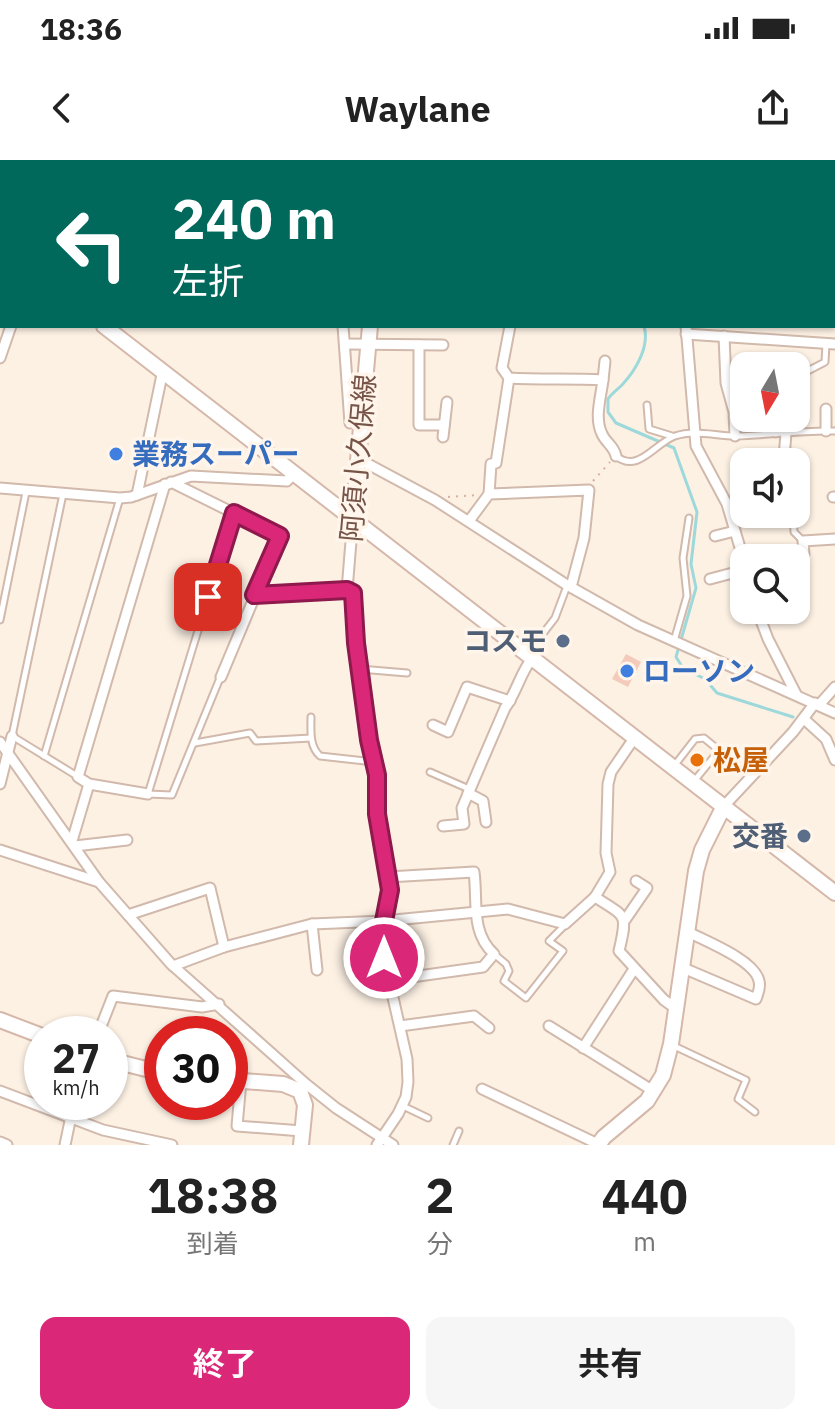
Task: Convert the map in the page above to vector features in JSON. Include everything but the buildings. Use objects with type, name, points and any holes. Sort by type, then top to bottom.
[{"type":"street","points":[[0,358],[10,328]]},
{"type":"street","points":[[111,328],[835,893]]},
{"type":"street","points":[[343,328],[350,423]]},
{"type":"street","name":"阿須小久保線","points":[[350,591],[353,517],[370,328]]},
{"type":"street","points":[[469,521],[489,494],[491,464],[496,463],[509,378],[502,368],[510,328]]},
{"type":"street","points":[[739,544],[727,504],[696,446],[686,330],[830,344]]},
{"type":"street","points":[[724,336],[726,383],[734,412],[735,436]]},
{"type":"street","points":[[345,344],[443,345]]},
{"type":"street","points":[[419,345],[419,425],[444,425]]},
{"type":"street","points":[[605,361],[598,417],[601,433],[616,456]]},
{"type":"street","points":[[137,495],[163,370]]},
{"type":"street","points":[[509,378],[603,380]]},
{"type":"street","points":[[443,437],[447,402]]},
{"type":"street","points":[[826,409],[830,431]]},
{"type":"street","points":[[781,433],[783,448]]},
{"type":"street","points":[[366,463],[435,500],[569,586],[627,619],[835,713]]},
{"type":"street","points":[[0,488],[120,498],[195,475],[287,481],[295,472]]},
{"type":"street","points":[[168,483],[280,536],[221,677]]},
{"type":"street","points":[[148,794],[89,784],[78,777],[168,483]]},
{"type":"street","points":[[489,494],[589,490],[584,538],[569,586]]},
{"type":"street","points":[[715,536],[735,531]]},
{"type":"street","points":[[803,544],[803,541],[835,539]]},
{"type":"street","points":[[710,579],[730,574]]},
{"type":"street","points":[[254,595],[350,591]]},
{"type":"street","points":[[762,624],[796,694]]},
{"type":"street","points":[[443,826],[464,824],[462,808],[530,655]]},
{"type":"street","points":[[433,725],[448,732],[467,687],[510,701]]},
{"type":"street","points":[[482,1089],[598,1145],[655,1092],[671,1044],[686,931],[702,850],[724,806],[835,687]]},
{"type":"street","points":[[804,719],[826,739],[835,760]]},
{"type":"street","points":[[0,784],[12,736]]},
{"type":"street","points":[[173,966],[224,947],[312,924],[384,921],[508,909],[565,924],[595,897],[610,872],[606,853],[608,784],[611,772],[635,737]]},
{"type":"street","points":[[0,742],[99,882],[173,966],[306,1084],[380,1141],[393,1145]]},
{"type":"street","points":[[374,762],[377,814],[390,890],[384,921],[384,958],[407,1059],[408,1082],[402,1105],[380,1141]]},
{"type":"street","points":[[74,843],[89,784]]},
{"type":"street","points":[[469,791],[483,801],[486,822]]},
{"type":"street","points":[[74,843],[127,840]]},
{"type":"street","points":[[0,850],[99,882]]},
{"type":"street","points":[[388,877],[473,867],[475,911],[483,943],[494,954],[483,967],[390,980]]},
{"type":"street","points":[[636,881],[647,888],[625,920],[619,951],[675,1008]]},
{"type":"street","points":[[128,915],[210,888],[224,947]]},
{"type":"street","points":[[595,897],[622,914],[625,920]]},
{"type":"street","points":[[312,924],[317,970]]},
{"type":"street","points":[[681,967],[756,999],[760,988],[752,965],[686,931]]},
{"type":"street","points":[[583,1048],[634,969]]},
{"type":"street","points":[[105,1016],[113,996],[202,1007],[219,1004]]},
{"type":"street","points":[[400,1026],[474,1016],[489,1028]]},
{"type":"street","points":[[0,1020],[24,1029]]},
{"type":"street","points":[[549,1026],[655,1092]]},
{"type":"street","points":[[237,1120],[237,1126],[302,1138],[305,1105],[300,1091],[291,1086],[248,1081]]},
{"type":"street","points":[[0,1091],[24,1100]]},
{"type":"street","points":[[65,1145],[69,1120]]},
{"type":"street","points":[[78,1120],[128,1137],[172,1145]]},
{"type":"street","points":[[0,1142],[7,1145]]},
{"type":"lane","points":[[810,370],[825,362],[830,344]]},
{"type":"lane","points":[[647,405],[649,429],[670,439]]},
{"type":"lane","points":[[616,456],[621,461],[638,460],[670,439],[695,433],[735,436],[830,431]]},
{"type":"lane","points":[[0,620],[26,492]]},
{"type":"lane","points":[[63,494],[12,736],[78,777]]},
{"type":"lane","points":[[44,756],[120,498]]},
{"type":"lane","points":[[221,677],[172,795],[148,794],[234,513]]},
{"type":"lane","points":[[678,643],[687,596],[683,558],[689,518]]},
{"type":"lane","points":[[794,528],[803,541]]},
{"type":"lane","points":[[530,655],[555,618],[569,586]]},
{"type":"lane","points":[[311,717],[311,738],[320,756],[374,762],[350,591]]},
{"type":"lane","points":[[360,669],[407,673]]},
{"type":"lane","points":[[195,743],[250,733],[256,741],[311,738]]},
{"type":"lane","points":[[674,767],[695,739],[704,738],[715,747],[716,754],[693,782]]},
{"type":"lane","points":[[430,772],[469,791]]},
{"type":"lane","points":[[494,954],[509,971],[504,981],[526,998],[563,951],[549,941],[565,924]]},
{"type":"lane","points":[[671,1044],[746,1080],[738,1099],[755,1112]]},
{"type":"lane","points":[[402,1105],[428,1118]]},
{"type":"lane","points":[[453,1145],[459,1131]]},
{"type":"path","points":[[589,490],[594,479],[616,456]]},
{"type":"path","points":[[435,500],[489,494]]},
{"type":"waterway","points":[[644,328],[645,342],[637,365],[608,399],[608,412],[616,423],[674,448],[697,512],[691,564],[696,588],[676,657],[683,668],[705,679],[717,693],[793,717]]},
{"type":"place","name":"業務スーパー","points":[[116,454]]},
{"type":"place","name":"コスモ","points":[[563,641]]},
{"type":"place","name":"ローソン","points":[[627,671]]},
{"type":"place","name":"松屋","points":[[697,760]]},
{"type":"place","name":"交番","points":[[804,836]]},
{"type":"route","points":[[208,597],[234,513],[280,536],[254,595],[347,590],[353,593],[356,643],[369,740],[377,775],[377,814],[390,890],[384,921],[384,958]]}]
